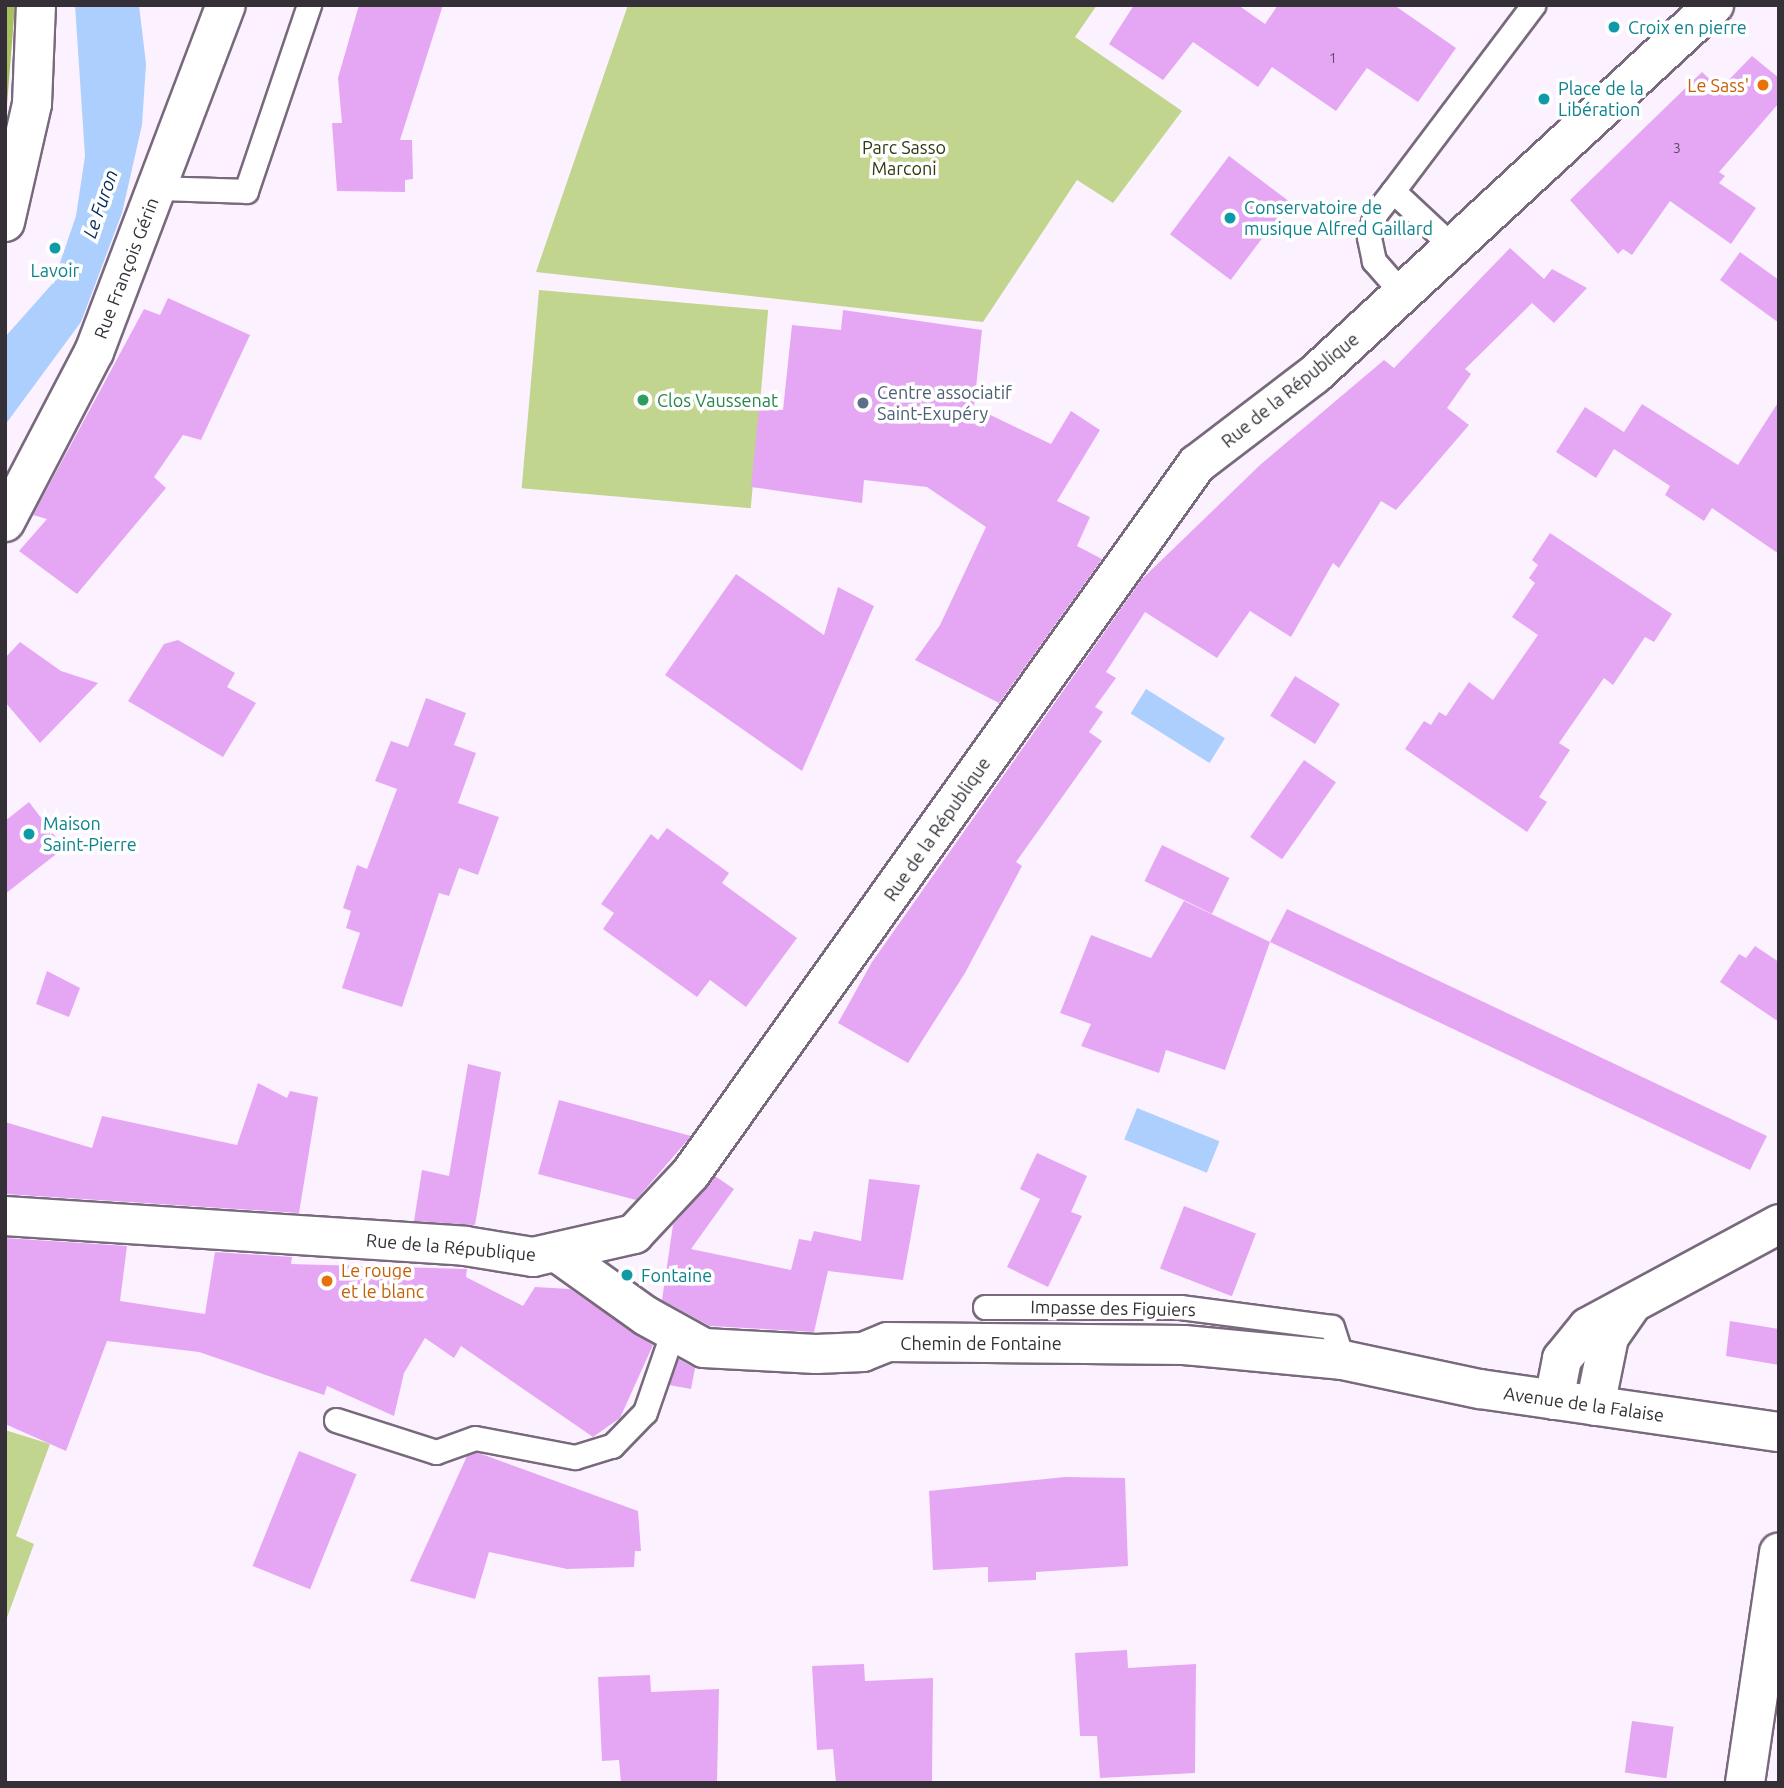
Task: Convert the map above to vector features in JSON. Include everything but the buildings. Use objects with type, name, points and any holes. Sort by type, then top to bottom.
[{"type":"street","points":[[5,222],[32,104],[36,5]]},
{"type":"street","name":"Rue François Gérin","points":[[5,522],[94,352],[226,5]]},
{"type":"street","name":"Rue de la République","points":[[5,1216],[465,1246],[533,1257],[559,1254],[634,1234],[691,1173],[1197,464],[1314,374],[1714,5]]},
{"type":"street","points":[[1554,1399],[1573,1342],[1606,1315],[1631,1306],[1779,1224]]},
{"type":"street","name":"Chemin de Fontaine","points":[[559,1254],[673,1331],[704,1348],[863,1352],[888,1342],[1184,1345],[1343,1360],[1390,1369]]},
{"type":"street","points":[[1595,1406],[1609,1337],[1631,1306]]},
{"type":"street","name":"Avenue de la Falaise","points":[[1390,1369],[1595,1406],[1779,1432]]},
{"type":"street","points":[[1745,1783],[1779,1552]]},
{"type":"lane","points":[[157,188],[246,191],[309,5]]},
{"type":"lane","points":[[1402,293],[1374,261],[1369,237],[1375,214],[1533,5]]},
{"type":"lane","points":[[1393,191],[1452,247]]},
{"type":"lane","name":"Impasse des Figuiers","points":[[985,1307],[1180,1307],[1332,1328],[1343,1360]]},
{"type":"lane","points":[[336,1420],[436,1452],[475,1438],[575,1457],[612,1446],[645,1412],[673,1331]]},
{"type":"green space","points":[[5,5],[15,5],[5,130]]},
{"type":"green space","name":"Parc Sasso Marconi","points":[[628,5],[1097,5],[1075,37],[1182,111],[1113,203],[1077,180],[983,322],[536,272]]},
{"type":"green space","name":"Clos Vaussenat","points":[[539,290],[768,310],[751,508],[522,488]]},
{"type":"green space","points":[[5,1430],[50,1444],[16,1536],[34,1544],[5,1623]]},
{"type":"water","name":"Le Furon","points":[[75,5],[139,5],[146,64],[142,125],[122,213],[81,322],[5,425],[5,337],[53,283],[76,216],[85,156]]},
{"type":"water","points":[[1146,689],[1225,738],[1210,763],[1131,714]]},
{"type":"water","points":[[1137,1108],[1220,1141],[1207,1173],[1124,1140]]},
{"type":"place","name":"Croix en pierre","points":[[1614,27]]},
{"type":"place","name":"Le Sass'","points":[[1763,85]]},
{"type":"place","name":"Place de la Libération","points":[[1544,99]]},
{"type":"place","name":"Conservatoire de musique Alfred Gaillard","points":[[1230,218]]},
{"type":"place","name":"Lavoir","points":[[55,248]]},
{"type":"place","name":"Clos Vaussenat","points":[[643,400]]},
{"type":"place","name":"Centre associatif Saint-Exupéry","points":[[863,403]]},
{"type":"place","name":"Maison Saint-Pierre","points":[[29,834]]},
{"type":"place","name":"Fontaine","points":[[627,1275]]},
{"type":"place","name":"Le rouge et le blanc","points":[[327,1281]]}]
